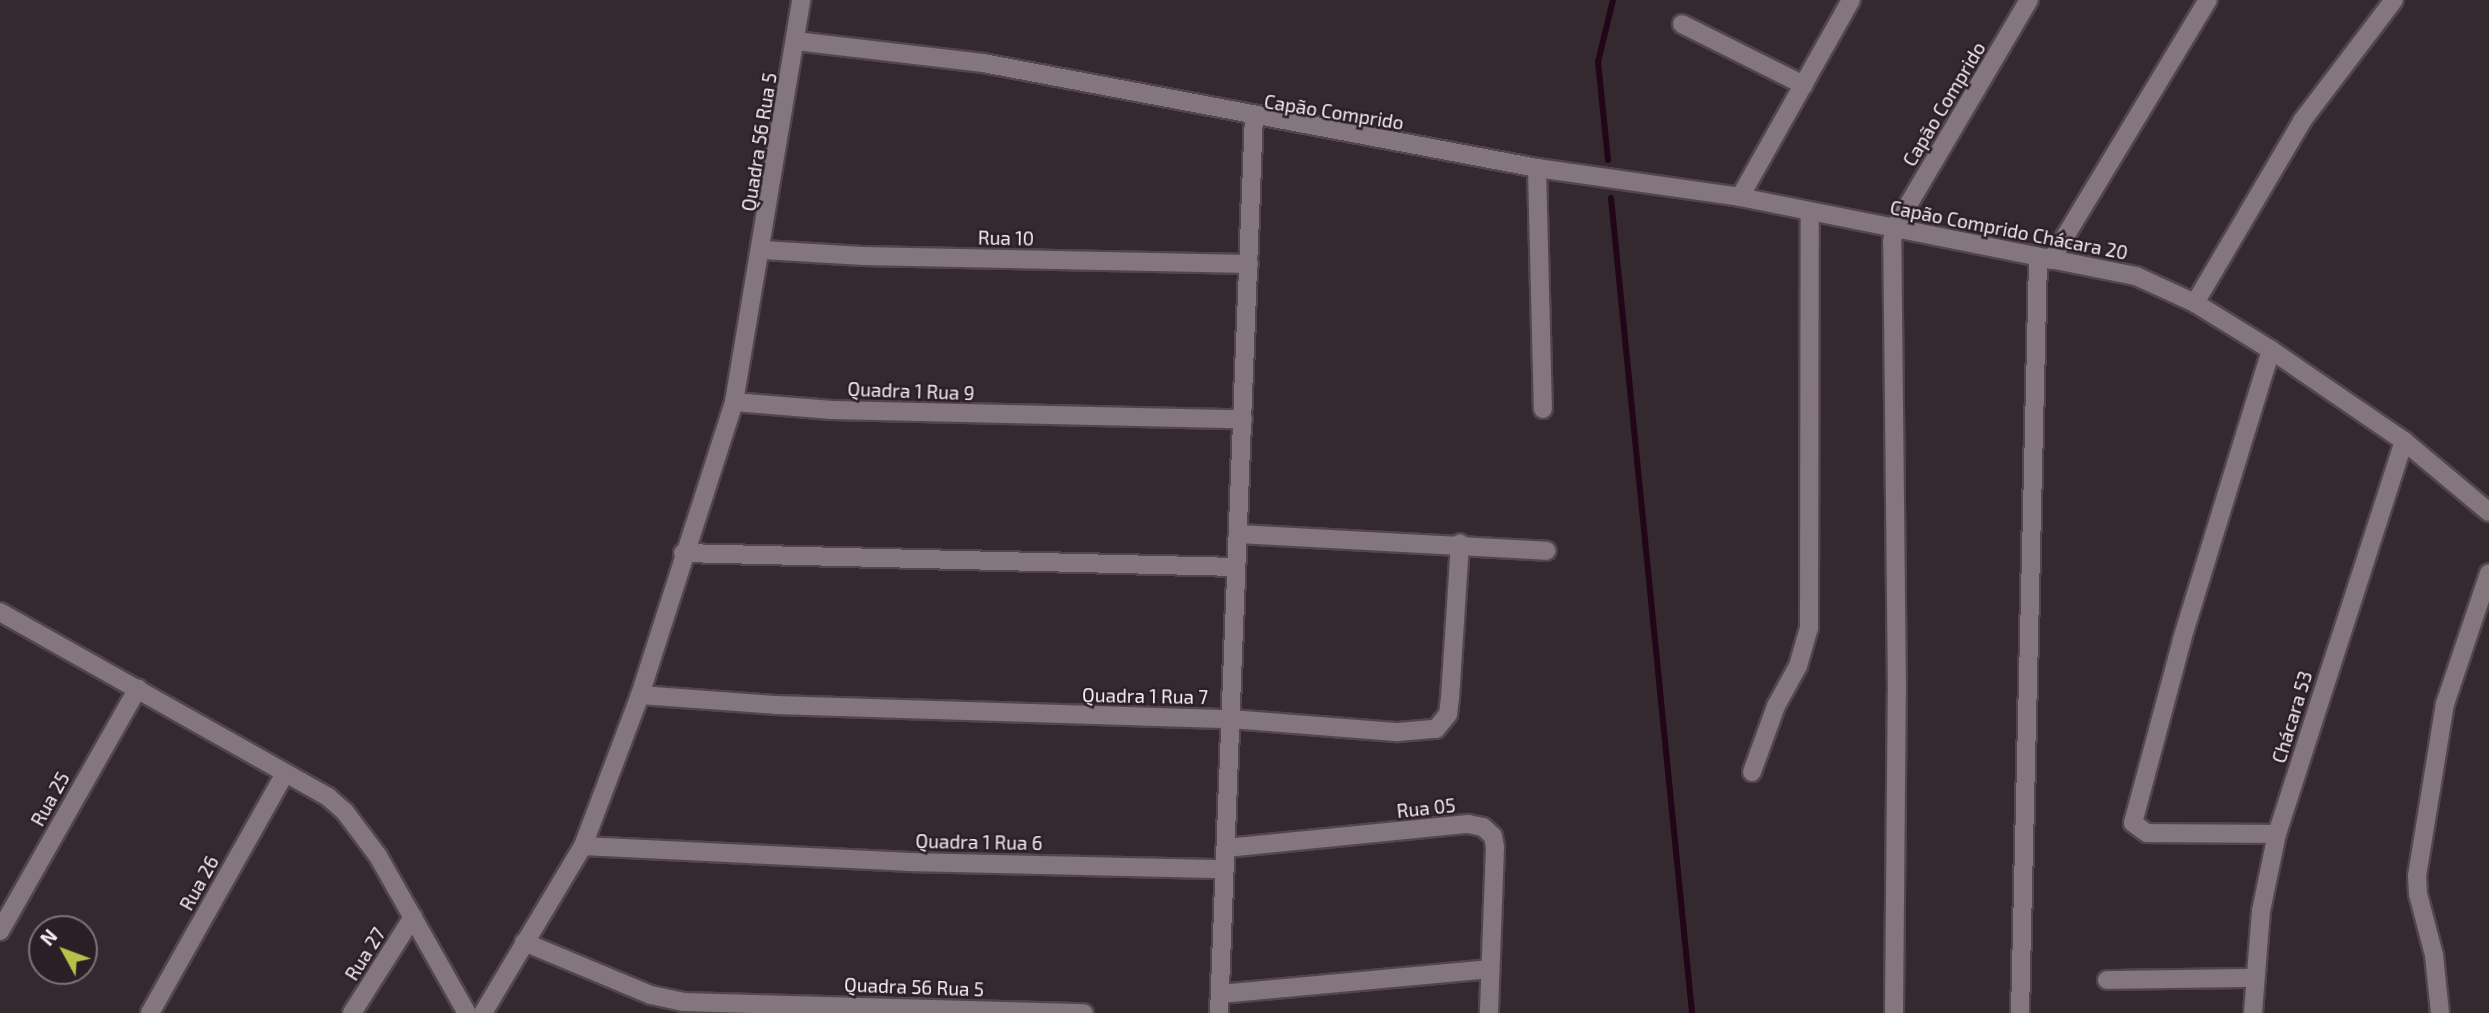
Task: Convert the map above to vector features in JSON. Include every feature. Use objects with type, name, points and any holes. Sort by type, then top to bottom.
[{"type":"street","name":"Quadra 56 Rua 5","points":[[763,250],[801,0]]},
{"type":"street","points":[[1740,197],[1852,0]]},
{"type":"street","name":"Capão Comprido","points":[[1894,229],[2029,0]]},
{"type":"street","points":[[2020,1013],[2044,259],[2208,0]]},
{"type":"street","points":[[2196,303],[2302,121],[2394,0]]},
{"type":"street","points":[[1682,24],[1804,85]]},
{"type":"street","points":[[796,41],[983,63],[1254,116]]},
{"type":"street","name":"Capão Comprido","points":[[1235,566],[1254,116],[1537,168]]},
{"type":"street","points":[[1537,168],[1543,410]]},
{"type":"street","name":"Capão Comprido Chácara 20","points":[[1537,168],[1740,197],[1810,214],[2136,276],[2196,303],[2270,350],[2404,441],[2489,512]]},
{"type":"street","points":[[1752,772],[1772,714],[1798,666],[1809,628],[1810,214]]},
{"type":"street","points":[[1894,229],[1894,1013]]},
{"type":"street","points":[[484,1013],[583,846],[640,695],[683,554],[734,402],[763,250]]},
{"type":"street","name":"Rua 10","points":[[763,250],[863,256],[1249,264]]},
{"type":"street","points":[[2270,350],[2182,640],[2133,822],[2147,833],[2277,834]]},
{"type":"street","name":"Quadra 1 Rua 9","points":[[734,402],[832,410],[1243,419]]},
{"type":"street","name":"Chácara 53","points":[[2253,1013],[2253,978],[2277,834],[2404,441]]},
{"type":"street","points":[[1238,534],[1460,543],[1547,551]]},
{"type":"street","points":[[1219,1013],[1231,719],[1398,732],[1441,726],[1450,698],[1460,543]]},
{"type":"street","points":[[683,554],[1235,566]]},
{"type":"street","name":"Quadra 1 Rua 7","points":[[640,695],[925,711],[1231,719],[1235,566]]},
{"type":"street","points":[[2440,1013],[2434,954],[2417,894],[2417,876],[2445,704],[2489,573]]},
{"type":"street","points":[[0,612],[328,797],[360,828],[467,1013]]},
{"type":"street","name":"Rua 25","points":[[0,931],[138,688]]},
{"type":"street","name":"Rua 26","points":[[149,1013],[285,773]]},
{"type":"street","name":"Rua 05","points":[[1226,848],[1483,827],[1493,836],[1495,847],[1490,969]]},
{"type":"street","name":"Quadra 1 Rua 6","points":[[583,846],[907,862],[1224,869]]},
{"type":"street","name":"Rua 27","points":[[352,1013],[413,917]]},
{"type":"street","name":"Quadra 56 Rua 5","points":[[524,942],[651,995],[697,1004],[741,1008],[1084,1013]]},
{"type":"street","points":[[1221,994],[1490,969],[1489,1013]]},
{"type":"street","points":[[2107,980],[2253,978]]},
{"type":"waterway","points":[[1608,160],[1598,62],[1613,0]]},
{"type":"waterway","points":[[1611,198],[1692,1013]]}]
